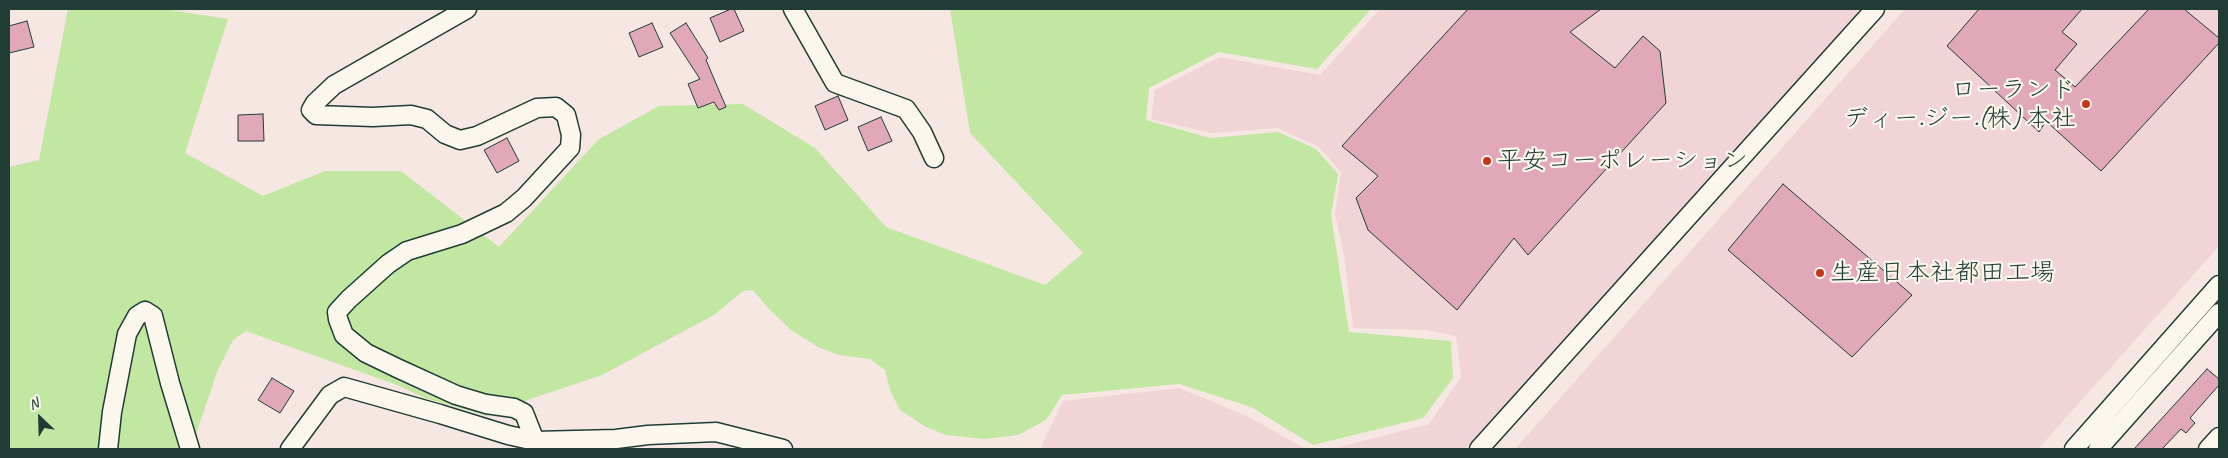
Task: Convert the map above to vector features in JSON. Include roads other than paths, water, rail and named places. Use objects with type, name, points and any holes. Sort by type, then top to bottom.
[{"type":"street","points":[[467,9],[334,85],[315,103],[311,110],[316,115],[373,117],[411,115],[427,119],[445,134],[460,140],[477,136],[537,108],[556,107],[566,115],[571,135],[570,148],[524,198],[506,213],[462,234],[407,251],[388,264],[337,312],[338,319],[344,335],[366,353],[456,395],[486,404],[514,408],[524,413],[535,440]]},
{"type":"street","points":[[793,9],[835,83],[906,109],[922,132],[934,158]]},
{"type":"street","points":[[1479,449],[1875,9]]},
{"type":"street","points":[[2074,449],[2219,285]]},
{"type":"street","points":[[108,449],[112,412],[127,334],[137,316],[144,310],[153,316],[170,383],[190,449]]},
{"type":"street","points":[[2098,449],[2219,313]]},
{"type":"street","points":[[290,449],[330,395],[344,387],[508,435],[535,440],[616,440],[648,435],[716,432],[783,449]]},
{"type":"street","points":[[2208,449],[2219,437]]},
{"type":"place","name":"ローランド ディー.ジー.(株) 本社","points":[[2086,104]]},
{"type":"place","name":"平安コーポレーション","points":[[1487,161]]},
{"type":"place","name":"生産日本社都田工場","points":[[1820,273]]}]
